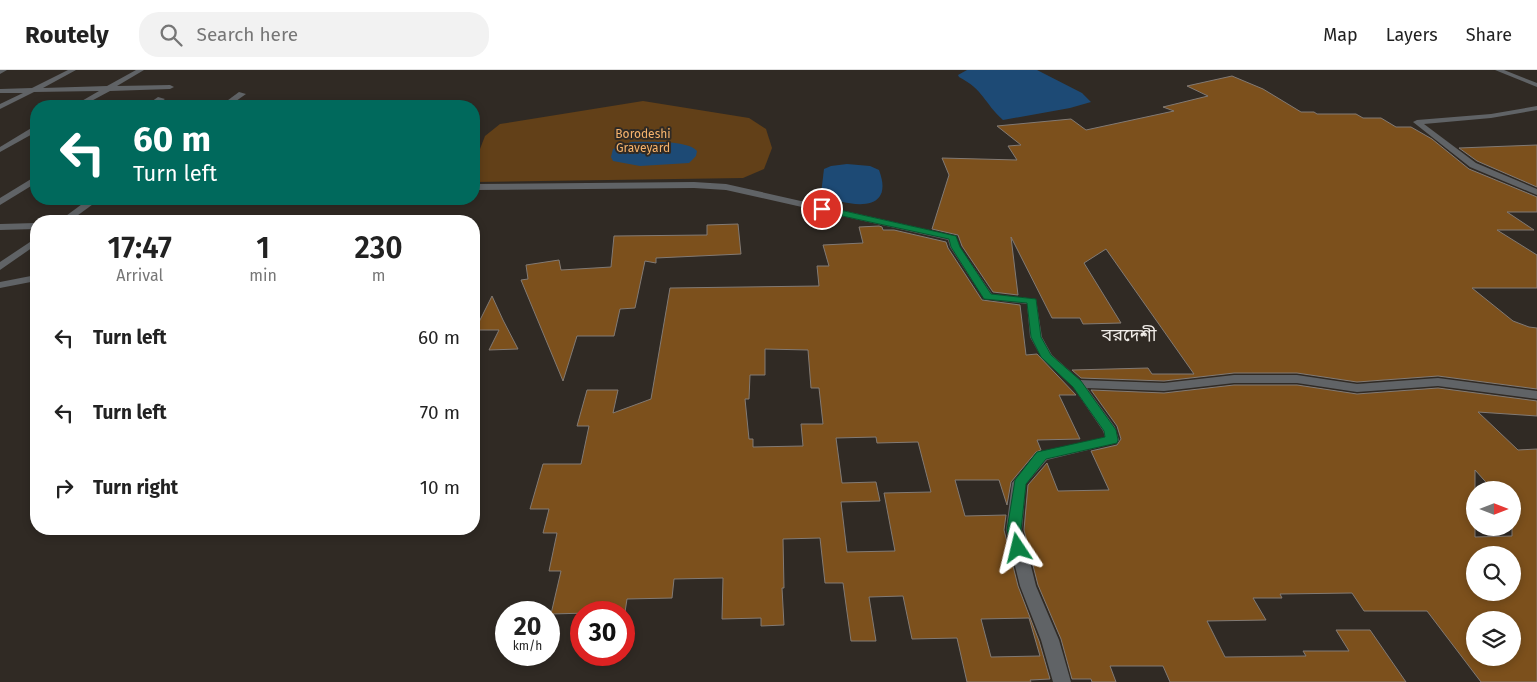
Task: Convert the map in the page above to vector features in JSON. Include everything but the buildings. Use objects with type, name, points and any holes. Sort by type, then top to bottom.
[{"type":"street","points":[[0,72],[4,70]]},
{"type":"street","points":[[0,107],[73,70]]},
{"type":"street","points":[[87,100],[141,70]]},
{"type":"street","points":[[1498,70],[1537,85]]},
{"type":"street","points":[[0,91],[170,87]]},
{"type":"street","points":[[233,100],[242,94]]},
{"type":"street","points":[[1537,108],[1491,116],[1417,122],[1472,165],[1537,192]]},
{"type":"street","points":[[0,150],[30,132]]},
{"type":"street","points":[[0,202],[30,183]]},
{"type":"street","points":[[480,187],[694,184],[726,187],[953,238],[955,247],[988,297],[1032,301],[1036,337],[1046,357],[1077,384],[1110,430],[1112,440],[1042,456],[1019,483],[1014,530],[1028,586],[1050,640],[1062,682]]},
{"type":"street","points":[[72,215],[87,205]]},
{"type":"street","points":[[0,227],[30,226]]},
{"type":"street","points":[[0,267],[30,245]]},
{"type":"street","points":[[0,284],[30,279]]},
{"type":"street","points":[[1077,384],[1164,387],[1234,379],[1296,379],[1357,388],[1438,382],[1537,395]]},
{"type":"green space","name":"Borodeshi Graveyard","points":[[643,101],[749,118],[766,129],[772,148],[764,169],[743,178],[480,182],[480,149],[485,136],[500,124]]},
{"type":"water","points":[[967,70],[1037,70],[1082,93],[1091,102],[1070,108],[1003,120],[974,87],[959,77],[958,75]]},
{"type":"water","points":[[631,142],[676,143],[692,147],[697,151],[696,156],[689,163],[640,166],[613,161],[611,157],[613,149]]},
{"type":"water","points":[[847,164],[870,166],[879,170],[882,184],[881,195],[875,201],[866,204],[855,204],[832,199],[821,194],[824,169]]},
{"type":"district","name":"বরদেশী","points":[[1129,335]]},
{"type":"route","points":[[822,209],[953,238],[955,247],[988,297],[1032,301],[1036,337],[1046,357],[1077,384],[1110,430],[1112,440],[1090,443],[1042,456],[1019,483],[1014,530],[1018,548]]}]
